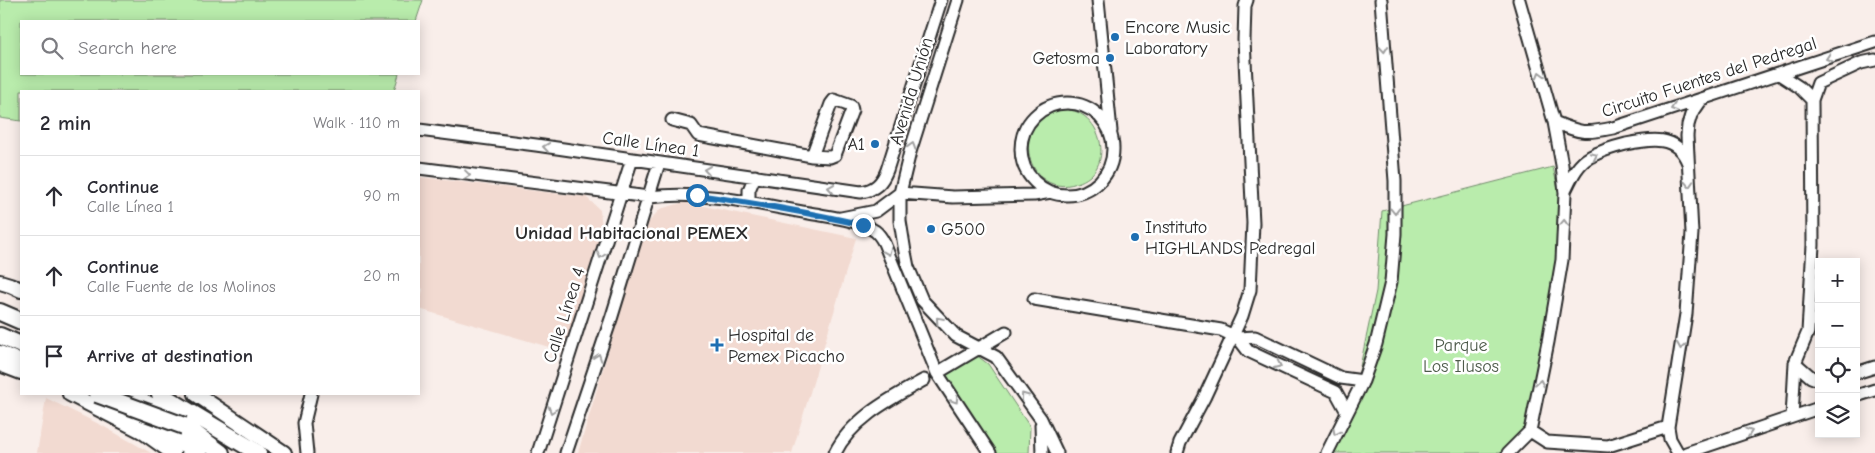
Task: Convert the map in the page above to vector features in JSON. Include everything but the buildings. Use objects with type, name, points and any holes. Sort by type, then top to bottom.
[{"type":"highway","points":[[0,312],[20,322]]},
{"type":"highway","points":[[0,322],[20,331]]},
{"type":"highway","points":[[0,336],[20,345]]},
{"type":"highway","points":[[0,349],[20,366]]},
{"type":"highway","points":[[0,354],[20,366]]},
{"type":"highway","points":[[0,362],[20,366]]},
{"type":"highway","points":[[100,395],[198,453]]},
{"type":"highway","points":[[101,395],[184,426]]},
{"type":"highway","points":[[129,395],[172,416],[221,453]]},
{"type":"highway","points":[[150,395],[241,453]]},
{"type":"highway","points":[[162,395],[258,453]]},
{"type":"highway","points":[[182,395],[272,453]]},
{"type":"highway","points":[[142,431],[190,453]]},
{"type":"main road","points":[[0,282],[10,284],[20,289]]},
{"type":"main road","points":[[72,395],[142,431],[173,453]]},
{"type":"main road","points":[[197,395],[284,453]]},
{"type":"street","name":"Avenida Unión","points":[[877,186],[883,180],[887,170],[941,0]]},
{"type":"street","name":"Avenida Unión","points":[[958,0],[910,152],[900,193],[902,240],[908,267],[922,300],[956,336],[996,357],[1041,419],[1057,453]]},
{"type":"street","points":[[836,218],[876,211],[900,193],[953,196],[1034,196],[1051,192],[1065,194],[1079,193],[1091,188],[1102,179],[1109,167],[1113,154],[1098,0]]},
{"type":"street","points":[[1177,453],[1236,337],[1250,290],[1253,223],[1251,147],[1244,40],[1245,6],[1247,0]]},
{"type":"street","points":[[1327,453],[1363,381],[1376,344],[1391,282],[1395,234],[1395,181],[1381,0]]},
{"type":"street","points":[[1508,453],[1530,431],[1562,260],[1565,193],[1554,122],[1519,0]]},
{"type":"street","name":"Circuito Fuentes del Pedregal","points":[[1554,122],[1578,132],[1590,133],[1613,128],[1875,42]]},
{"type":"street","points":[[1792,417],[1795,363],[1808,332],[1813,246],[1812,100],[1818,83],[1861,63],[1875,60]]},
{"type":"street","points":[[1779,74],[1799,87],[1812,100]]},
{"type":"street","points":[[1678,453],[1670,439],[1668,427],[1687,296],[1692,233],[1688,166],[1688,125],[1702,99]]},
{"type":"street","points":[[672,120],[691,125],[698,135],[812,156],[830,157],[835,155],[852,110],[851,106],[834,100],[812,156]]},
{"type":"street","points":[[1051,192],[1037,184],[1027,171],[1022,156],[1024,133],[1037,114],[1059,104],[1082,105],[1102,119],[1107,125],[1112,140]]},
{"type":"street","name":"Calle Línea 1","points":[[420,130],[861,192],[870,191],[877,186]]},
{"type":"street","points":[[1565,193],[1576,171],[1589,157],[1616,147],[1648,139],[1664,140],[1673,145],[1683,154],[1688,166]]},
{"type":"street","name":"Calle Línea 4","points":[[538,453],[632,159]]},
{"type":"street","points":[[566,453],[612,316],[659,163]]},
{"type":"street","points":[[420,168],[649,197],[672,194],[697,195],[836,218],[863,225],[879,234],[937,373],[990,453]]},
{"type":"street","points":[[749,203],[748,190],[755,176]]},
{"type":"street","points":[[1034,299],[1220,330],[1236,337],[1255,337],[1341,378],[1363,381]]},
{"type":"street","points":[[937,373],[1006,332]]},
{"type":"street","points":[[1236,337],[1248,350],[1336,392],[1347,412]]},
{"type":"street","points":[[1795,363],[1815,378]]},
{"type":"street","points":[[1860,373],[1875,367]]},
{"type":"street","points":[[835,453],[839,444],[870,414],[892,398],[924,380]]},
{"type":"street","points":[[1860,395],[1875,390]]},
{"type":"street","points":[[307,453],[304,423],[311,395]]},
{"type":"street","points":[[1686,453],[1815,409]]},
{"type":"street","points":[[1041,419],[1042,453]]},
{"type":"street","points":[[1530,431],[1547,442],[1608,446],[1668,427]]},
{"type":"shaded area","points":[[420,177],[586,197],[600,210],[603,237],[566,352],[420,309],[423,289],[420,288]]},
{"type":"shaded area","name":"Hospital de Pemex Picacho","points":[[685,202],[856,238],[792,453],[578,453],[646,225],[660,209]]},
{"type":"shaded area","points":[[46,398],[101,425],[151,453],[37,453]]},
{"type":"green space","points":[[0,0],[423,0],[416,20],[20,20],[20,75],[399,75],[394,90],[20,90],[20,121],[0,118]]},
{"type":"green space","points":[[1055,110],[1072,110],[1084,116],[1090,121],[1098,135],[1101,152],[1097,167],[1089,177],[1077,183],[1061,185],[1047,181],[1037,172],[1030,160],[1028,145],[1032,131],[1040,119]]},
{"type":"green space","name":"Parque Los Ilusos","points":[[1553,167],[1559,194],[1561,260],[1530,431],[1508,453],[1328,453],[1358,376],[1376,291],[1382,211]]},
{"type":"green space","points":[[976,355],[988,364],[1030,427],[1029,453],[993,453],[940,377]]},
{"type":"place","name":"Encore Music Laboratory","points":[[1115,37]]},
{"type":"place","name":"Getosma","points":[[1110,58]]},
{"type":"place","name":"A1","points":[[875,144]]},
{"type":"place","name":"G500","points":[[931,229]]},
{"type":"place","name":"Instituto HIGHLANDS Pedregal","points":[[1135,237]]},
{"type":"place","name":"Hospital de Pemex Picacho","points":[[717,345]]},
{"type":"district","name":"Unidad Habitacional PEMEX","points":[[632,232]]},
{"type":"route","points":[[697,195],[836,218],[863,225]]}]
